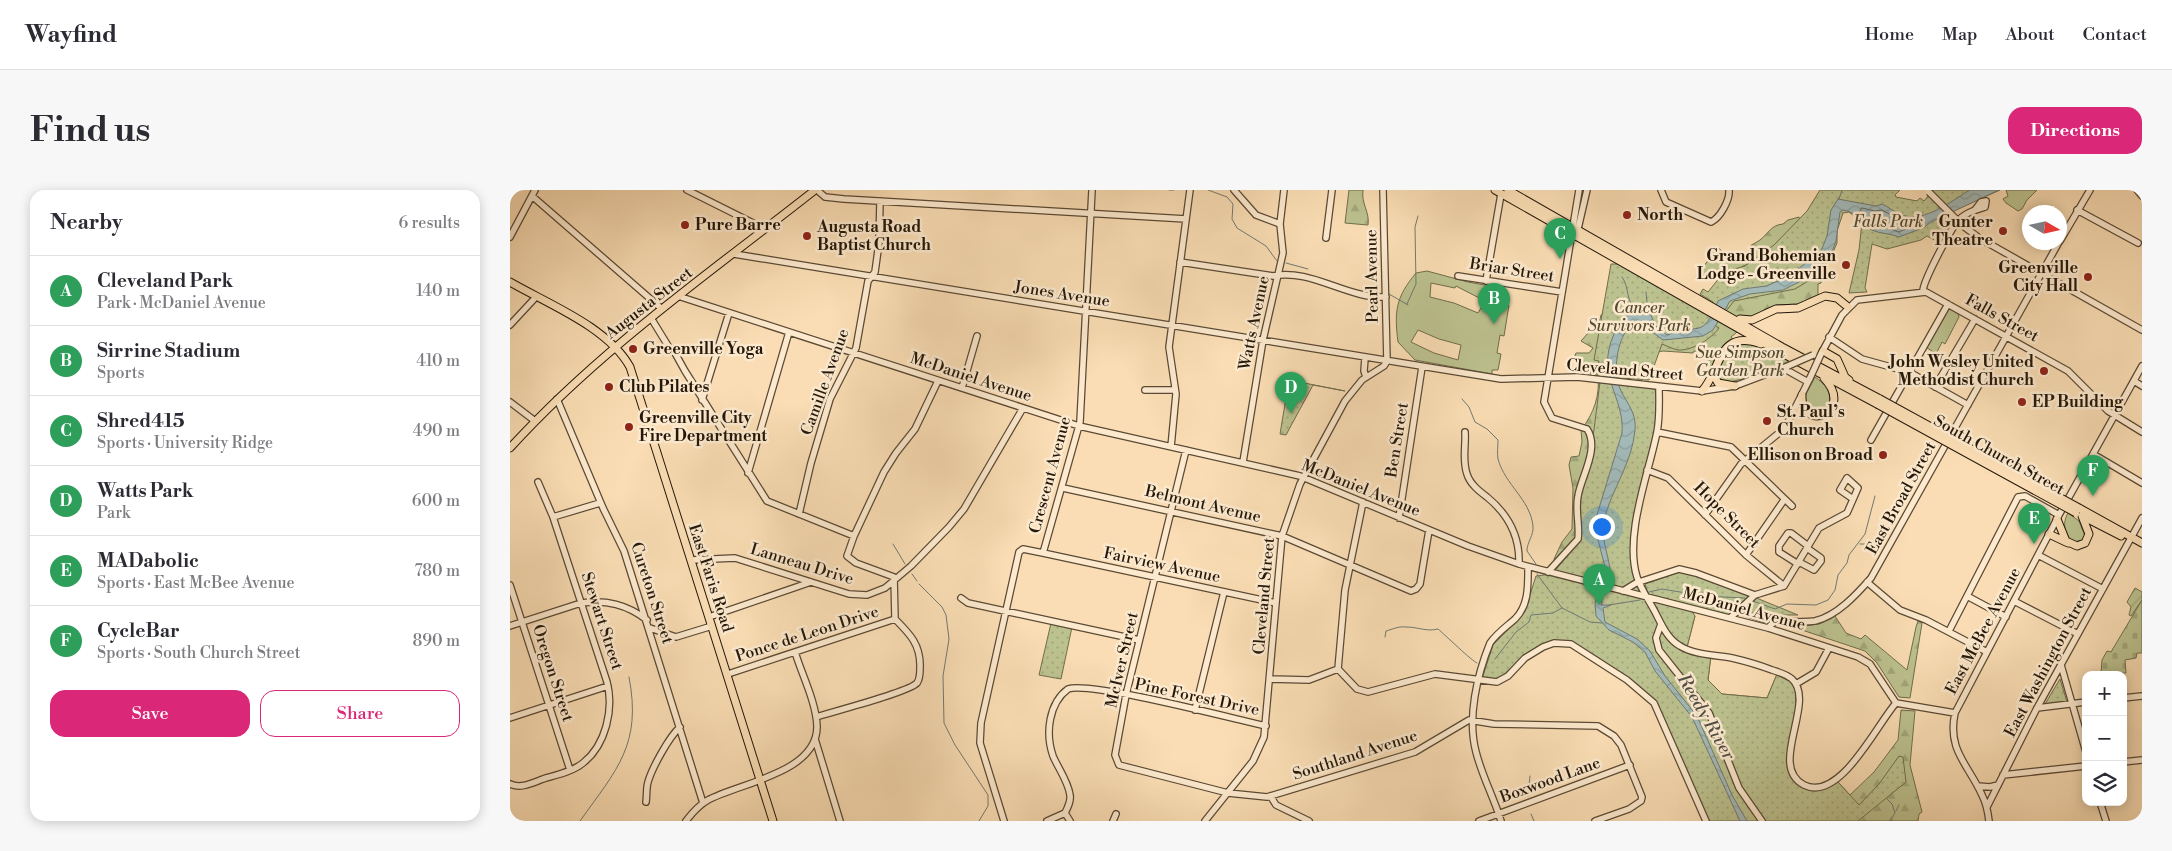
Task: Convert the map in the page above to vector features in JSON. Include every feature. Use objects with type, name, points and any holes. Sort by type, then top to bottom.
[{"type":"main road","name":"Augusta Street","points":[[510,448],[557,399],[616,347],[678,296],[816,190]]},
{"type":"main road","name":"South Church Street","points":[[1501,191],[1707,306],[1866,391],[1878,401]]},
{"type":"main road","name":"East Faris Road","points":[[510,282],[589,327],[616,347],[630,367],[773,821]]},
{"type":"main road","points":[[1729,317],[1752,320],[1772,310],[1798,308],[1825,296],[1837,298],[1848,307]]},
{"type":"main road","name":"South Church Street","points":[[1729,317],[1780,352],[1878,401],[2079,512],[2142,544]]},
{"type":"main road","points":[[1702,391],[1720,355],[1738,342],[1754,342],[1780,352]]},
{"type":"main road","points":[[1822,352],[1837,359],[1845,377],[1866,391]]},
{"type":"main road","points":[[1712,374],[1718,383],[1735,386]]},
{"type":"main road","points":[[1794,412],[1805,411],[1814,416],[1820,416],[1833,408],[1834,394],[1821,374]]},
{"type":"main road","points":[[1802,395],[1805,411]]},
{"type":"main road","points":[[2049,534],[2068,544],[2077,546],[2087,541],[2089,534],[2079,512]]},
{"type":"main road","points":[[2058,517],[2068,544]]},
{"type":"street","points":[[687,190],[765,229]]},
{"type":"street","points":[[816,190],[825,197],[1186,219]]},
{"type":"street","name":"Crescent Avenue","points":[[1004,821],[983,753],[980,731],[1021,549],[1043,553],[1063,488],[1079,426],[1092,190]]},
{"type":"street","points":[[1171,447],[1176,390],[1168,356],[1190,190]]},
{"type":"street","points":[[1234,190],[1256,214],[1280,224]]},
{"type":"street","name":"Watts Avenue","points":[[1243,462],[1263,340],[1284,248],[1280,224],[1284,190]]},
{"type":"street","points":[[1326,238],[1332,190]]},
{"type":"street","name":"Pearl Avenue","points":[[1383,190],[1387,361]]},
{"type":"street","points":[[1548,572],[1578,539],[1576,506],[1588,464],[1590,440],[1587,429],[1558,420],[1550,415],[1544,402],[1574,232],[1579,190]]},
{"type":"street","points":[[1574,232],[1587,190]]},
{"type":"street","points":[[1661,190],[1666,202],[1711,222],[1717,219],[1728,198],[1728,190]]},
{"type":"street","name":"East Broad Street","points":[[2067,228],[2090,190]]},
{"type":"street","points":[[2137,190],[2142,196]]},
{"type":"street","points":[[1486,281],[1501,191]]},
{"type":"street","points":[[1928,191],[1962,225],[1979,238],[2142,330]]},
{"type":"street","points":[[510,237],[534,193],[662,310]]},
{"type":"street","name":"Camille Avenue","points":[[799,514],[824,416],[856,348],[868,281],[875,272],[879,243],[880,201]]},
{"type":"street","points":[[1705,514],[1745,461],[1785,428],[1829,337],[1848,307],[1857,300],[1923,291],[1926,278],[1957,222],[1975,210]]},
{"type":"street","points":[[2077,210],[2138,243]]},
{"type":"street","name":"East Broad Street","points":[[1768,628],[1775,621],[1814,621],[1826,617],[1843,605],[1867,582],[1880,565],[2055,250]]},
{"type":"street","name":"Jones Avenue","points":[[734,254],[1387,361]]},
{"type":"street","points":[[1180,262],[1273,276],[1303,277],[1363,295],[1386,297]]},
{"type":"street","name":"Briar Street","points":[[1458,276],[1562,292]]},
{"type":"street","name":"Falls Street","points":[[1923,291],[2068,371],[2114,416],[2142,432]]},
{"type":"street","name":"McDaniel Avenue","points":[[678,296],[1079,426],[1303,477],[1399,518],[1528,567],[1596,586],[1768,628],[1830,648],[1866,661],[1896,703]]},
{"type":"street","points":[[510,325],[536,297]]},
{"type":"street","points":[[1871,440],[1948,304]]},
{"type":"street","points":[[702,400],[729,313]]},
{"type":"street","points":[[651,318],[670,349],[675,353],[702,400],[767,501],[854,536]]},
{"type":"street","points":[[1935,387],[1974,319]]},
{"type":"street","points":[[748,473],[789,332]]},
{"type":"street","points":[[962,388],[977,336]]},
{"type":"street","points":[[1829,337],[1867,361],[1909,372],[1968,405]]},
{"type":"street","name":"Cleveland Street","points":[[1205,821],[1255,757],[1264,737],[1282,536],[1303,477],[1348,396],[1366,377],[1384,366],[1387,361],[1501,379],[1600,379],[1702,391],[1735,386],[1822,352]]},
{"type":"street","points":[[1364,358],[1366,377]]},
{"type":"street","name":"East McBee Avenue","points":[[1987,808],[1978,786],[1954,744],[1952,729],[1955,713],[2058,517],[2142,366]]},
{"type":"street","name":"Ben Street","points":[[1399,518],[1422,367]]},
{"type":"street","points":[[1785,367],[1809,380]]},
{"type":"street","points":[[816,717],[896,692],[918,682],[920,665],[917,645],[913,636],[895,619],[896,580],[893,576],[848,558],[848,553],[854,536],[889,462],[915,430],[938,381]]},
{"type":"street","points":[[2134,381],[2142,386]]},
{"type":"street","points":[[1659,386],[1657,432],[1646,470],[1639,505],[1635,542],[1636,571],[1646,597],[1661,624],[1671,638],[1682,647],[1761,666],[1788,677],[1796,684],[1798,716],[1790,764],[1796,779],[1812,787],[1820,788],[1839,778],[1858,756],[1896,703],[1955,713]]},
{"type":"street","points":[[1145,390],[1176,390]]},
{"type":"street","name":"Cureton Street","points":[[557,399],[600,503],[624,551],[650,628],[703,803]]},
{"type":"street","points":[[510,402],[535,421]]},
{"type":"street","name":"Lanneau Drive","points":[[691,560],[735,558],[841,592],[863,595],[881,590],[896,580],[920,558],[964,509],[1023,408]]},
{"type":"street","points":[[1465,432],[1464,462],[1466,473],[1475,486],[1501,510],[1514,529],[1518,544],[1519,564]]},
{"type":"street","points":[[1657,432],[1729,446],[1792,506]]},
{"type":"street","name":"McIver Street","points":[[1186,450],[1126,695],[1115,756],[1119,765],[1228,793]]},
{"type":"street","points":[[2093,454],[2142,483]]},
{"type":"street","name":"Hope Street","points":[[1646,470],[1668,478],[1746,555],[1784,586]]},
{"type":"street","name":"Stewart Street","points":[[538,482],[553,517],[608,686],[610,710],[601,738],[584,762],[570,770]]},
{"type":"street","name":"Belmont Avenue","points":[[1063,488],[1282,536],[1408,590],[1416,590],[1420,584],[1429,530]]},
{"type":"street","points":[[1948,631],[2018,497],[2025,496],[2058,517]]},
{"type":"street","points":[[1730,618],[1755,595],[1784,586],[1820,528],[1847,513],[1853,499]]},
{"type":"street","points":[[1746,555],[1784,500]]},
{"type":"street","points":[[1363,502],[1346,590],[1338,669],[1352,684],[1368,692],[1378,691],[1435,674],[1446,674],[1494,683],[1505,678],[1532,653],[1549,644],[1565,643],[1577,646],[1627,680],[1654,703],[1706,821]]},
{"type":"street","points":[[553,517],[600,503]]},
{"type":"street","name":"East Washington Street","points":[[1987,808],[2037,708],[2142,518]]},
{"type":"street","points":[[1791,532],[1821,561],[1814,570],[1798,563],[1779,552],[1779,546],[1788,533],[1791,532]]},
{"type":"street","name":"Fairview Avenue","points":[[1043,553],[1276,604]]},
{"type":"street","points":[[2038,555],[2103,589]]},
{"type":"street","points":[[1501,821],[1476,753],[1472,719],[1479,681],[1490,643],[1496,634],[1518,615],[1524,605],[1528,590],[1528,567]]},
{"type":"street","points":[[1621,591],[1640,582],[1679,569],[1696,573],[1755,595]]},
{"type":"street","points":[[709,617],[811,582]]},
{"type":"street","points":[[1867,582],[1900,610],[1948,631],[1987,652]]},
{"type":"street","name":"Oregon Street","points":[[510,585],[570,770]]},
{"type":"street","points":[[1195,710],[1224,592]]},
{"type":"street","points":[[1967,596],[2006,617]]},
{"type":"street","points":[[961,598],[968,603],[1140,640]]},
{"type":"street","points":[[2014,601],[2078,634]]},
{"type":"street","points":[[510,626],[581,603],[622,604],[647,620]]},
{"type":"street","name":"Ponce de Leon Drive","points":[[728,674],[895,619]]},
{"type":"street","points":[[1661,624],[1656,638],[1660,650],[1709,713],[1739,788],[1762,821]]},
{"type":"street","points":[[650,628],[676,637],[712,626]]},
{"type":"street","points":[[1796,684],[1816,672],[1830,648]]},
{"type":"street","points":[[795,652],[816,717],[815,739],[840,821]]},
{"type":"street","points":[[2060,665],[2082,738]]},
{"type":"street","points":[[1270,679],[1309,680],[1338,669]]},
{"type":"street","points":[[510,718],[608,686]]},
{"type":"street","name":"Pine Forest Drive","points":[[1065,813],[1069,805],[1070,794],[1053,755],[1050,743],[1050,720],[1054,706],[1063,692],[1072,687],[1126,695],[1266,726]]},
{"type":"street","points":[[2127,698],[2142,696]]},
{"type":"street","points":[[2037,708],[2082,703]]},
{"type":"street","points":[[1472,719],[1494,724],[1598,726],[1618,740],[1630,765],[1642,797],[1641,801],[1629,810],[1595,821]]},
{"type":"street","name":"Southland Avenue","points":[[1271,797],[1415,752],[1472,719]]},
{"type":"street","points":[[646,802],[647,785],[651,774],[674,733],[680,727]]},
{"type":"street","points":[[686,821],[703,803],[720,794],[760,780],[800,760],[815,739]]},
{"type":"street","points":[[2127,762],[2142,760]]},
{"type":"street","name":"Boxwood Lane","points":[[1479,821],[1630,765]]},
{"type":"street","points":[[2003,775],[2082,766]]},
{"type":"street","points":[[510,784],[525,785],[570,770]]},
{"type":"street","points":[[1978,786],[1990,787],[1998,784]]},
{"type":"street","points":[[1228,793],[1258,798],[1271,797],[1276,805],[1308,821]]},
{"type":"street","points":[[2101,806],[2106,821]]},
{"type":"street","points":[[1987,808],[1989,821]]},
{"type":"street","points":[[1047,821],[1065,813],[1070,821]]},
{"type":"street","points":[[1113,821],[1116,814]]},
{"type":"green space","points":[[1349,190],[1363,190],[1368,225],[1345,223]]},
{"type":"green space","points":[[1820,190],[1900,190],[1895,195],[1896,197],[1917,201],[1920,198],[1924,201],[1933,190],[2000,190],[1944,215],[1954,224],[1944,245],[1927,236],[1921,240],[1887,249],[1872,244],[1865,288],[1867,292],[1849,293],[1859,250],[1862,222],[1849,212],[1843,213],[1837,231],[1837,243],[1830,259],[1815,277],[1795,289],[1734,301],[1715,325],[1719,328],[1701,344],[1689,349],[1678,350],[1662,344],[1649,380],[1623,378],[1623,385],[1655,389],[1657,409],[1655,427],[1639,491],[1632,533],[1634,575],[1645,600],[1691,610],[1695,616],[1686,651],[1711,655],[1708,680],[1722,694],[1767,698],[1777,674],[1795,684],[1796,714],[1789,768],[1805,787],[1837,781],[1859,805],[1879,784],[1899,756],[1903,757],[1906,782],[1858,821],[1708,821],[1657,703],[1638,685],[1572,642],[1551,641],[1528,652],[1498,680],[1482,679],[1493,645],[1524,613],[1536,576],[1552,574],[1581,540],[1579,513],[1582,489],[1590,461],[1600,382],[1597,374],[1599,361],[1594,360],[1611,264],[1618,264],[1707,313],[1713,302],[1700,294],[1703,289],[1708,292],[1724,272],[1745,266],[1774,245],[1807,211]]},
{"type":"green space","points":[[2006,190],[2037,190],[2024,205],[2022,205],[2022,209],[2018,211],[2003,199],[2008,196]]},
{"type":"green space","points":[[1799,217],[1800,222],[1827,236],[1743,266],[1737,270],[1717,273],[1706,279],[1695,278],[1718,247],[1724,254],[1739,256],[1745,261],[1750,246],[1776,226]]},
{"type":"green space","points":[[1826,262],[1821,283],[1818,284],[1818,295],[1798,304],[1776,305],[1765,309],[1731,337],[1734,341],[1718,353],[1711,370],[1707,366],[1709,352],[1663,351],[1617,361],[1718,320],[1730,301]]},
{"type":"green space","points":[[1427,271],[1490,286],[1509,305],[1504,336],[1500,335],[1497,353],[1501,354],[1498,370],[1492,370],[1492,374],[1415,360],[1398,342],[1396,322],[1400,297],[1416,273]],"holes":[[[1431,283],[1455,288],[1456,286],[1485,301],[1478,313],[1454,303],[1430,297]],[[1418,330],[1439,339],[1461,345],[1458,360],[1434,353],[1411,342]]]},
{"type":"green space","points":[[1948,308],[1958,313],[1959,317],[1945,344],[1942,342],[1936,354],[1926,347]]},
{"type":"green space","points":[[1604,313],[1629,313],[1596,532],[1559,569],[1554,559],[1562,542],[1572,529],[1573,488],[1569,465],[1571,457],[1579,456],[1582,442],[1581,430],[1593,411],[1598,390],[1598,375],[1591,374],[1586,365],[1574,358],[1576,353],[1589,353],[1593,348],[1581,341],[1589,332],[1597,330],[1601,315]]},
{"type":"green space","name":"Sue Simpson Garden Park","points":[[1743,344],[1763,346],[1790,361],[1743,379],[1725,383],[1718,379],[1718,367],[1723,356],[1732,348]]},
{"type":"green space","points":[[1815,377],[1822,382],[1829,392],[1830,400],[1829,405],[1819,412],[1806,408],[1804,398]]},
{"type":"green space","points":[[1289,380],[1345,391],[1313,385],[1286,435],[1280,434]]},
{"type":"green space","points":[[2068,513],[2079,521],[2085,536],[2083,540],[2074,542],[2068,536],[2065,525]]},
{"type":"green space","points":[[1680,572],[1687,572],[1748,595],[1748,597],[1730,615],[1648,594],[1645,584]]},
{"type":"green space","points":[[2135,588],[2142,592],[2142,600],[2131,616],[2129,615],[2131,607],[2127,602]]},
{"type":"green space","points":[[1754,597],[1798,615],[1780,615],[1779,619],[1764,623],[1741,615],[1741,611]]},
{"type":"green space","points":[[2142,600],[2142,653],[2137,653],[2136,658],[2125,660],[2126,671],[2101,671],[2102,660],[2107,651],[2111,652]]},
{"type":"green space","points":[[1695,616],[1686,651],[1711,655],[1708,680],[1722,694],[1767,698],[1777,674],[1789,768],[1805,787],[1837,781],[1850,795],[1874,772],[1898,740],[1901,710],[1915,711],[1910,765],[1922,812],[1919,814],[1918,821],[1767,821],[1660,630]]},
{"type":"green space","points":[[1835,616],[1846,633],[1861,639],[1865,635],[1907,670],[1916,627],[1918,621],[1922,623],[1910,698],[1899,697],[1877,663],[1865,651],[1793,627],[1819,624]]},
{"type":"green space","points":[[1051,623],[1072,627],[1061,679],[1039,675]]},
{"type":"green space","points":[[2060,679],[2067,702],[2045,704]]},
{"type":"water","points":[[1970,190],[1999,190],[1931,222],[1923,228],[1899,237],[1872,230],[1852,213],[1843,210],[1840,212],[1836,241],[1830,257],[1807,278],[1783,290],[1750,294],[1730,301],[1713,330],[1703,336],[1663,340],[1647,328],[1626,331],[1620,345],[1616,368],[1617,376],[1621,391],[1633,414],[1635,430],[1630,454],[1612,497],[1603,526],[1610,569],[1601,605],[1611,605],[1603,608],[1605,622],[1637,639],[1650,651],[1665,676],[1697,716],[1732,795],[1747,821],[1740,821],[1692,717],[1655,671],[1645,652],[1633,642],[1609,630],[1596,616],[1595,604],[1605,567],[1596,532],[1596,518],[1622,433],[1622,420],[1609,374],[1608,362],[1609,349],[1614,334],[1629,313],[1643,311],[1651,315],[1655,325],[1667,335],[1698,328],[1708,321],[1718,301],[1743,289],[1766,286],[1788,277],[1821,251],[1827,236],[1831,210],[1838,199],[1876,206],[1882,204],[1899,214],[1911,217],[1929,214],[1938,210]]},
{"type":"waterway","points":[[1169,190],[1174,190]]},
{"type":"waterway","points":[[1208,190],[1227,197],[1233,204],[1232,219],[1237,228],[1266,246],[1277,261]]},
{"type":"waterway","points":[[1839,199],[1842,190]]},
{"type":"waterway","points":[[1407,304],[1416,284],[1415,227],[1418,216]]},
{"type":"waterway","points":[[1286,263],[1308,269]]},
{"type":"waterway","points":[[1622,277],[1629,299],[1637,311]]},
{"type":"waterway","points":[[1646,292],[1648,313]]},
{"type":"waterway","points":[[1389,294],[1408,305]]},
{"type":"waterway","points":[[1462,399],[1469,407],[1475,422],[1487,429],[1498,440],[1498,459],[1501,468],[1531,516],[1533,529],[1527,551],[1536,564]]},
{"type":"waterway","points":[[1753,601],[1775,609],[1787,604],[1816,605],[1828,600],[1835,590],[1838,575],[1847,563],[1849,555],[1865,534],[1875,496]]},
{"type":"waterway","points":[[893,544],[905,564]]},
{"type":"waterway","points":[[1860,544],[1867,544],[1873,549],[1877,548]]},
{"type":"waterway","points":[[912,574],[917,581]]},
{"type":"waterway","points":[[1537,574],[1562,608],[1590,622],[1602,623]]},
{"type":"waterway","points":[[919,584],[942,607],[946,615],[949,639],[943,676],[944,723],[955,745],[988,795],[988,806],[979,821]]},
{"type":"waterway","points":[[1649,592],[1662,589],[1704,596],[1745,598]]},
{"type":"waterway","points":[[1609,605],[1640,600]]},
{"type":"waterway","points":[[1495,659],[1516,632],[1529,622],[1531,615],[1553,613],[1562,608]]},
{"type":"waterway","points":[[1385,637],[1386,631],[1401,627],[1438,629],[1477,663]]},
{"type":"waterway","points":[[580,821],[615,771],[629,739],[632,721],[629,677]]},
{"type":"waterway","points":[[1528,796],[1530,776]]},
{"type":"waterway","points":[[1887,799],[1892,804],[1895,813],[1890,821]]},
{"type":"waterway","points":[[1896,811],[1899,805]]},
{"type":"waterway","points":[[1531,814],[1534,821]]},
{"type":"place","name":"North","points":[[1627,215]]},
{"type":"place","name":"Pure Barre","points":[[685,225]]},
{"type":"place","name":"Gunter Theatre","points":[[2003,231]]},
{"type":"place","name":"Augusta Road Baptist Church","points":[[807,236]]},
{"type":"place","name":"Shred415","points":[[1560,259]]},
{"type":"place","name":"Grand Bohemian Lodge - Greenville","points":[[1846,265]]},
{"type":"place","name":"Greenville City Hall","points":[[2088,277]]},
{"type":"place","name":"Sirrine Stadium","points":[[1494,324]]},
{"type":"place","name":"Greenville Yoga","points":[[633,349]]},
{"type":"place","name":"John Wesley United Methodist Church","points":[[2044,371]]},
{"type":"place","name":"Club Pilates","points":[[609,387]]},
{"type":"place","name":"EP Building","points":[[2022,402]]},
{"type":"place","name":"Watts Park","points":[[1291,413]]},
{"type":"place","name":"St. Paul’s Church","points":[[1767,421]]},
{"type":"place","name":"Greenville City Fire Department","points":[[629,427]]},
{"type":"place","name":"Ellison on Broad","points":[[1883,455]]},
{"type":"place","name":"CycleBar","points":[[2093,496]]},
{"type":"place","name":"MADabolic","points":[[2034,544]]},
{"type":"place","name":"Cleveland Park","points":[[1599,605]]},
{"type":"park label","name":"Falls Park","points":[[1888,222]]},
{"type":"park label","name":"Cancer Survivors Park","points":[[1639,317]]},
{"type":"water label","name":"Reedy River","points":[[1706,717]]}]
